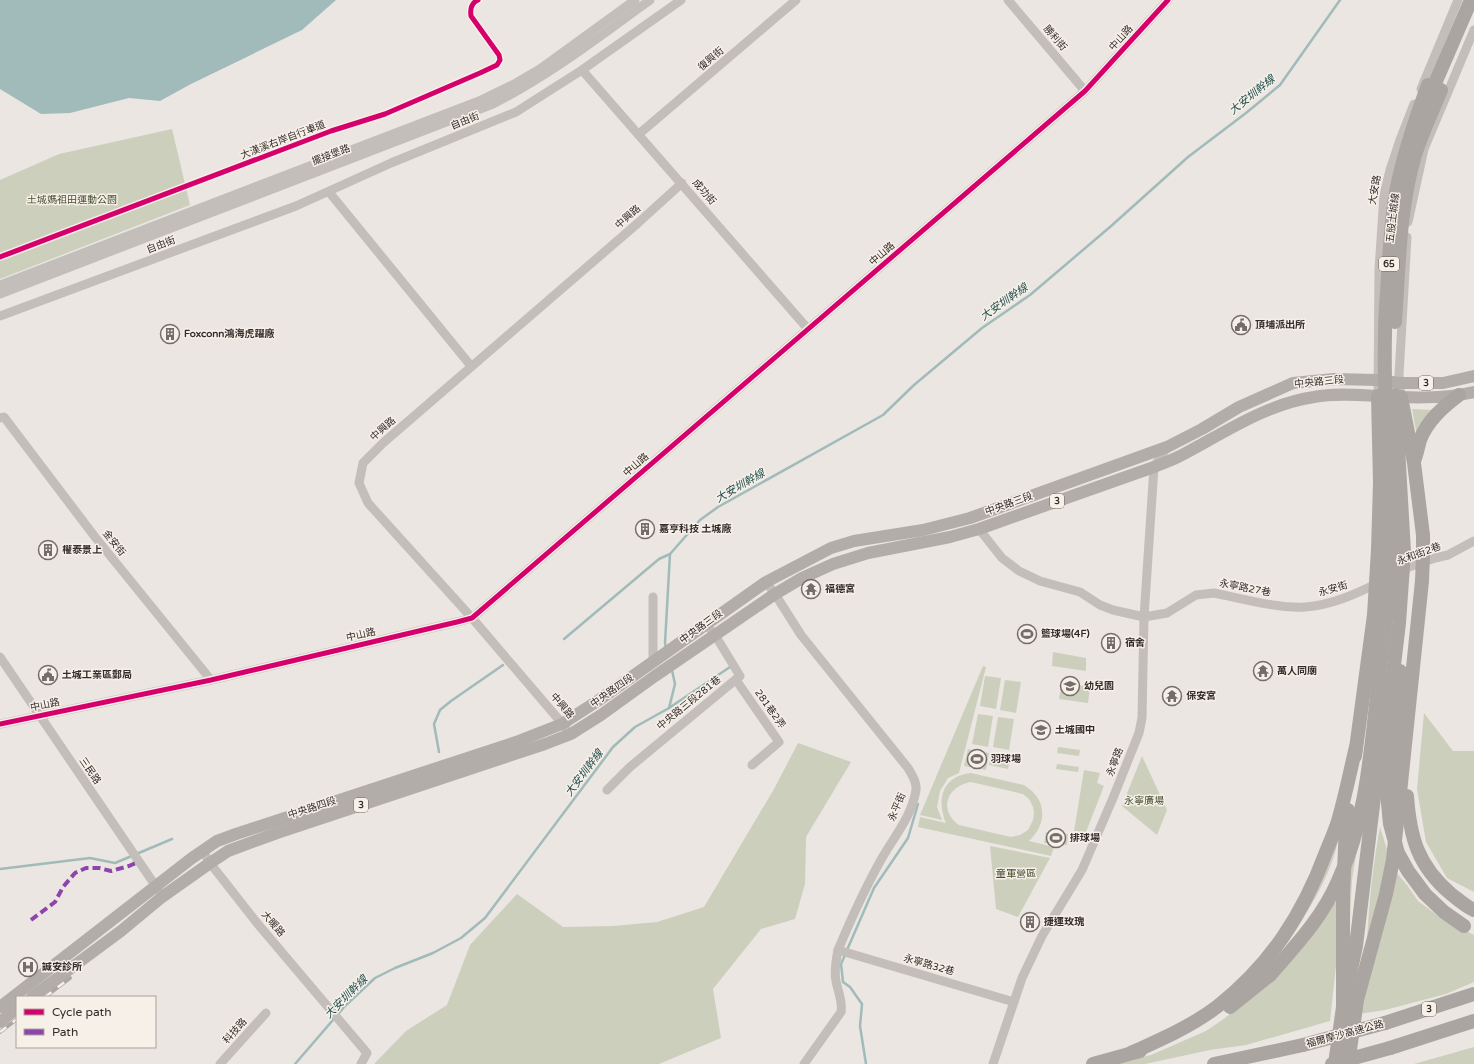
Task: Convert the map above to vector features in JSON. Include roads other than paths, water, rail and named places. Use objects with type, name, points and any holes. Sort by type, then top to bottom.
[{"type":"highway","name":"五股土城線","points":[[1416,137],[1428,85],[1463,0]]},
{"type":"highway","points":[[1416,137],[1434,87],[1471,0]]},
{"type":"highway","name":"五股土城線","points":[[1393,448],[1385,335],[1390,238],[1400,172],[1474,14]]},
{"type":"highway","points":[[1414,464],[1420,440],[1427,425],[1439,412],[1459,395]]},
{"type":"highway","points":[[1343,1007],[1343,896],[1346,824],[1374,615],[1378,550],[1380,483],[1378,396]]},
{"type":"highway","points":[[1357,1000],[1386,894],[1393,860],[1422,581],[1422,535],[1414,464],[1401,397]]},
{"type":"highway","points":[[1348,1064],[1357,1000],[1360,956],[1390,681],[1397,556],[1393,448]]},
{"type":"highway","points":[[1393,448],[1408,507],[1411,560],[1387,793],[1390,824],[1398,853],[1408,871],[1425,894],[1444,912],[1469,928]]},
{"type":"highway","points":[[1094,1064],[1151,1048],[1174,1039],[1199,1027],[1226,1009],[1270,975],[1309,930],[1325,907],[1338,882],[1346,861],[1364,800],[1370,767],[1390,560],[1393,448]]},
{"type":"highway","points":[[1336,1064],[1343,1007],[1356,946],[1390,681]]},
{"type":"highway","points":[[1131,1053],[1186,1027],[1217,1006],[1249,979],[1287,932],[1304,904],[1338,822],[1356,748]]},
{"type":"highway","points":[[1404,758],[1408,819],[1416,850],[1428,871],[1444,888],[1467,907],[1474,910]]},
{"type":"highway","name":"福爾摩沙高速公路","points":[[1214,1064],[1303,1045],[1385,1023],[1474,994]]},
{"type":"highway","points":[[1332,1064],[1390,1048],[1474,1021]]},
{"type":"main road","name":"中央路三段","points":[[653,662],[766,582],[831,548],[862,540],[923,530],[970,518],[1167,447],[1202,429],[1239,407],[1293,383],[1334,379],[1377,380],[1400,383],[1443,383],[1474,376]]},
{"type":"main road","name":"中央路三段","points":[[664,670],[775,594],[802,578],[851,557],[950,537],[979,529],[1154,467],[1180,456],[1263,412],[1290,402],[1328,395],[1401,397],[1459,395],[1474,392]]},
{"type":"main road","name":"中央路四段","points":[[0,1007],[202,850],[217,841],[516,742],[562,724],[653,662]]},
{"type":"main road","name":"中央路四段","points":[[33,996],[121,931],[162,897],[228,851],[277,833],[571,734],[601,715],[664,670]]},
{"type":"main road","points":[[0,1022],[16,1009]]},
{"type":"street","name":"擺接堡路","points":[[0,285],[479,101],[516,83],[540,69],[635,0]]},
{"type":"street","name":"擺接堡路","points":[[0,294],[493,104],[524,89],[549,73],[650,0]]},
{"type":"street","name":"自由街","points":[[0,316],[199,243],[329,192],[391,163],[516,112],[582,70],[681,0]]},
{"type":"street","name":"復興街","points":[[639,134],[796,0]]},
{"type":"street","name":"勝利街","points":[[1008,0],[1085,91]]},
{"type":"street","name":"中山路","points":[[0,724],[211,680],[472,618],[1085,91],[1168,0]]},
{"type":"street","name":"大安路","points":[[1378,396],[1379,269],[1384,195],[1390,170],[1400,140],[1458,0]]},
{"type":"street","points":[[1401,397],[1400,383],[1408,222],[1424,149],[1474,30]]},
{"type":"street","name":"成功街","points":[[582,70],[808,329]]},
{"type":"street","name":"中興路","points":[[571,734],[472,618],[368,503],[359,483],[363,463],[383,443],[682,183]]},
{"type":"street","points":[[329,192],[471,366]]},
{"type":"street","name":"金安街","points":[[2,418],[95,538],[211,680]]},
{"type":"street","name":"永寧路","points":[[993,1064],[1022,978],[1042,936],[1082,870],[1139,733],[1142,718],[1144,617],[1154,467],[1167,447]]},
{"type":"street","points":[[979,529],[1002,558],[1019,570],[1040,581],[1080,592],[1100,605],[1113,610],[1144,617]]},
{"type":"street","name":"永和街2巷","points":[[1393,576],[1409,567],[1448,555],[1474,540]]},
{"type":"street","name":"永安街","points":[[1275,605],[1304,607],[1336,601],[1393,576]]},
{"type":"street","name":"永平街","points":[[766,582],[801,635],[908,768],[916,782],[914,797],[904,821],[882,858],[838,950],[835,963],[836,980],[842,1006],[841,1012],[804,1064]]},
{"type":"street","name":"永寧路27巷","points":[[1144,617],[1167,613],[1196,595],[1205,593],[1214,593],[1275,605]]},
{"type":"street","points":[[653,597],[653,662]]},
{"type":"street","name":"中央路三段281巷","points":[[607,790],[630,767],[740,676],[715,635],[706,624]]},
{"type":"street","name":"三民路","points":[[0,658],[162,897]]},
{"type":"street","name":"281巷2弄","points":[[736,680],[779,742],[752,765]]},
{"type":"street","name":"大暖路","points":[[202,850],[210,863],[257,923],[367,1053],[361,1064]]},
{"type":"street","name":"永寧路32巷","points":[[838,950],[1014,1002]]},
{"type":"street","name":"科技路","points":[[220,1064],[266,1013]]},
{"type":"water","points":[[0,0],[336,0],[302,30],[191,84],[160,101],[129,98],[70,113],[41,114],[0,89]]},
{"type":"waterway","name":"大安圳幹線","points":[[666,648],[665,643],[670,554],[700,520],[718,507],[883,415],[914,385],[982,328],[1030,295],[1110,227],[1188,157],[1280,85],[1340,0]]},
{"type":"waterway","points":[[564,639],[659,559],[670,554]]},
{"type":"waterway","points":[[439,752],[434,724],[440,710],[503,665]]},
{"type":"waterway","points":[[669,708],[730,667]]},
{"type":"waterway","name":"大安圳幹線","points":[[295,1064],[345,1006],[375,978],[395,968],[433,953],[461,938],[485,918],[613,747],[635,727],[669,708],[675,684],[672,670]]},
{"type":"waterway","points":[[847,950],[874,888],[908,838],[918,804]]},
{"type":"waterway","points":[[0,869],[90,858],[115,863],[172,839]]},
{"type":"waterway","points":[[845,955],[841,964],[843,982],[850,987],[862,1004],[860,1026],[866,1064]]},
{"type":"railway","points":[[46,996],[70,978]]},
{"type":"railway","points":[[0,1032],[16,1020]]},
{"type":"place","name":"頂埔派出所","points":[[1241,325]]},
{"type":"place","name":"Foxconn鴻海虎躍廠","points":[[170,334]]},
{"type":"place","name":"嘉亨科技 土城廠","points":[[645,529]]},
{"type":"place","name":"權泰景上","points":[[48,550]]},
{"type":"place","name":"福德宮","points":[[811,589]]},
{"type":"place","name":"籃球場(4F)","points":[[1027,634]]},
{"type":"place","name":"宿舍","points":[[1111,643]]},
{"type":"place","name":"萬人同廟","points":[[1263,671]]},
{"type":"place","name":"土城工業區郵局","points":[[48,675]]},
{"type":"place","name":"幼兒園","points":[[1070,686]]},
{"type":"place","name":"保安宮","points":[[1172,696]]},
{"type":"place","name":"土城國中","points":[[1041,730]]},
{"type":"place","name":"羽球場","points":[[977,759]]},
{"type":"place","name":"排球場","points":[[1056,838]]},
{"type":"place","name":"捷運玫瑰","points":[[1030,922]]},
{"type":"place","name":"誠安診所","points":[[28,967]]},
{"type":"park label","name":"土城媽祖田運動公園","points":[[72,200]]},
{"type":"park label","name":"永寧廣場","points":[[1144,801]]},
{"type":"park label","name":"童軍營區","points":[[1016,874]]}]
